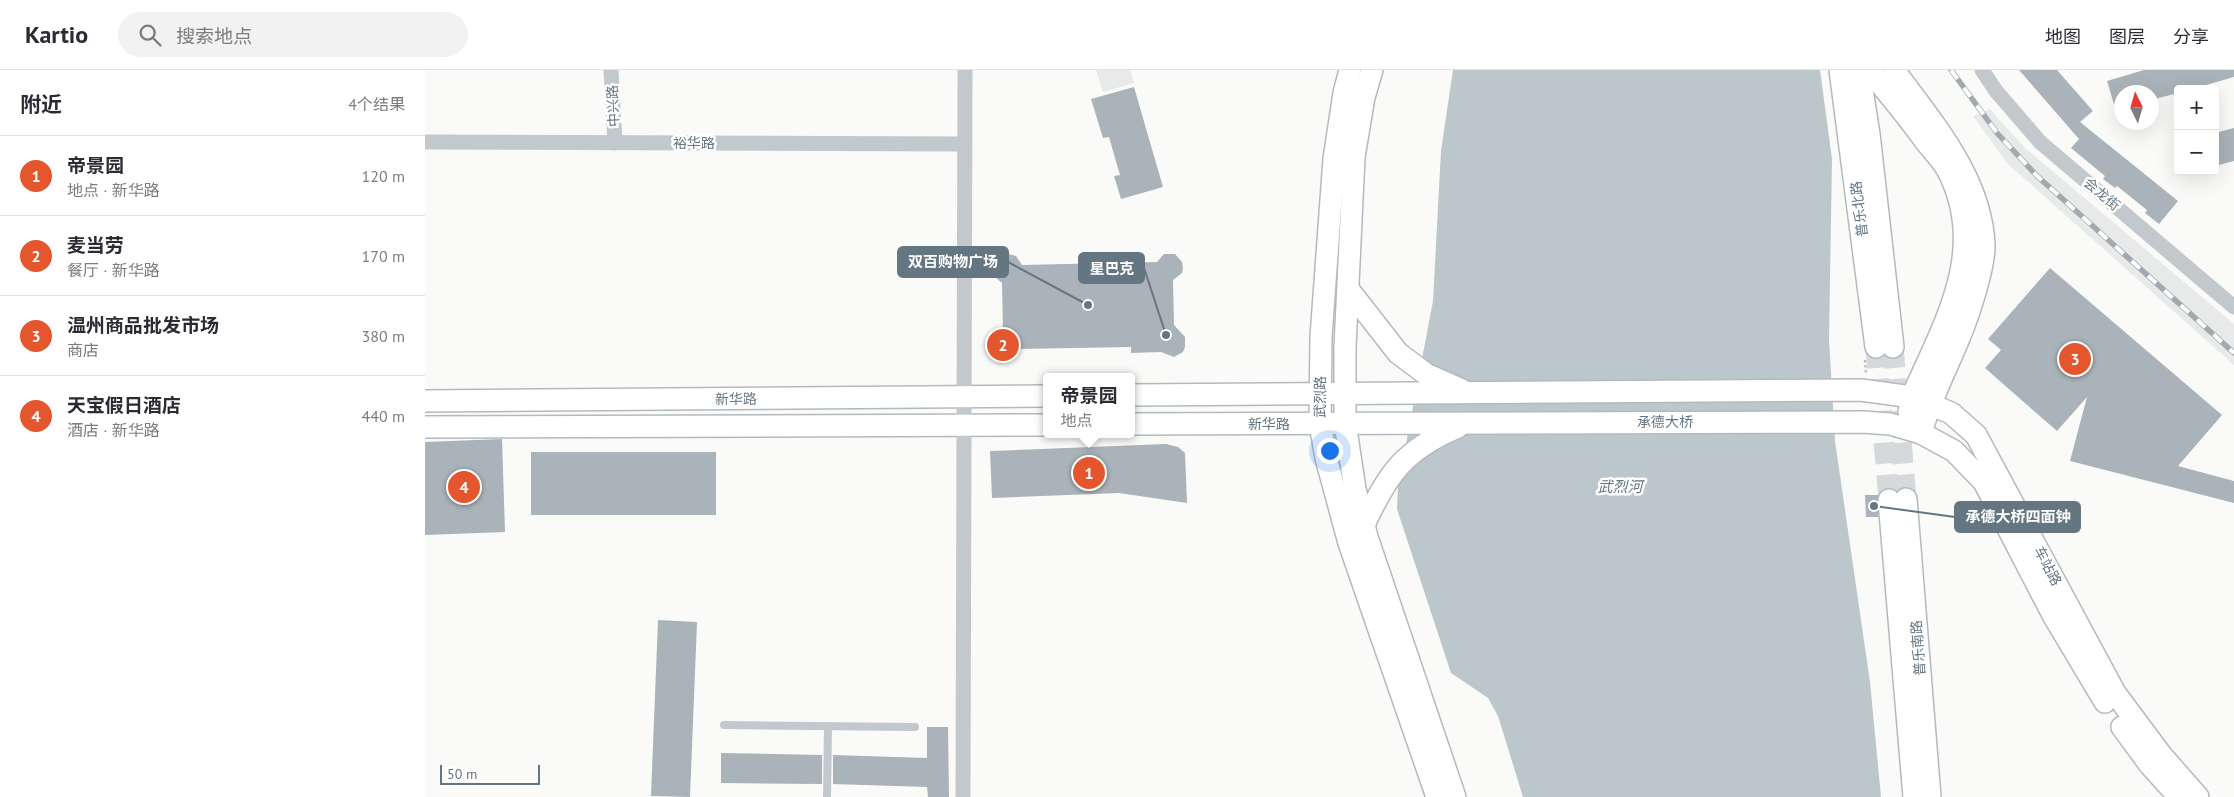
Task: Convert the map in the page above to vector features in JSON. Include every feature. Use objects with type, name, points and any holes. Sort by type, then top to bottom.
[{"type":"main road","name":"武烈路","points":[[1350,70],[1344,93],[1333,159],[1321,337],[1320,424],[1326,458],[1349,542],[1437,797]]},
{"type":"main road","name":"武烈路","points":[[1372,70],[1364,96],[1354,157],[1348,289],[1345,423],[1355,489],[1364,525],[1455,797]]},
{"type":"main road","name":"普乐北路","points":[[1841,70],[1885,347],[1869,134],[1859,70]]},
{"type":"main road","points":[[1869,70],[1947,169],[1959,200],[1965,224],[1965,258],[1920,401],[1913,431]]},
{"type":"main road","points":[[1893,70],[1960,164],[1975,195],[1984,248],[1977,283],[1960,336],[1920,401]]},
{"type":"main road","points":[[1348,289],[1398,353],[1426,374],[1466,393]]},
{"type":"main road","name":"车站路","points":[[1466,393],[1861,390],[1920,401],[1951,413],[1976,435],[2068,602],[2115,693],[2162,756],[2198,797]]},
{"type":"main road","points":[[1135,395],[1466,393]]},
{"type":"main road","name":"新华路","points":[[425,402],[1043,396]]},
{"type":"main road","name":"车站路","points":[[1863,422],[1890,424],[1913,431],[1954,451],[1984,482],[2053,615],[2103,700],[2149,765],[2179,797]]},
{"type":"main road","name":"承德大桥","points":[[1467,423],[1863,422]]},
{"type":"main road","points":[[1364,525],[1377,495],[1397,465],[1435,436],[1467,423]]},
{"type":"main road","name":"新华路","points":[[1135,424],[1467,423]]},
{"type":"main road","name":"新华路","points":[[425,427],[1043,425]]},
{"type":"main road","name":"普乐南路","points":[[1914,797],[1898,500],[1930,797]]},
{"type":"street","name":"中兴路","points":[[611,70],[615,143]]},
{"type":"street","points":[[963,797],[965,70]]},
{"type":"street","name":"会龙街","points":[[1982,70],[1996,91],[2040,142],[2234,307]]},
{"type":"street","name":"裕华路","points":[[425,142],[964,144]]},
{"type":"lane","points":[[724,725],[915,728]]},
{"type":"lane","points":[[827,726],[827,797]]},
{"type":"shaded area","points":[[1096,70],[1130,70],[1134,83],[1103,92]]},
{"type":"shaded area","points":[[1990,109],[2024,147],[2234,324],[2234,365],[2008,164],[1973,116]]},
{"type":"water","name":"武烈河","points":[[1453,70],[1820,70],[1832,159],[1829,340],[1835,441],[1870,682],[1881,797],[1523,797],[1498,716],[1488,698],[1451,673],[1397,509],[1398,486],[1433,301],[1441,151]]},
{"type":"building","points":[[2019,70],[2057,70],[2093,111],[2080,122],[2178,201],[2159,224],[2145,213],[2147,210],[2117,186],[2115,188],[2103,179],[2105,176],[2071,148],[2079,139]]},
{"type":"building","points":[[2144,70],[2234,70],[2234,77],[2206,85],[2174,85],[2174,94],[2159,98],[2159,85],[2114,85],[2114,104],[2107,81]]},
{"type":"building","points":[[1134,87],[1163,187],[1121,199],[1114,176],[1120,175],[1109,137],[1103,138],[1091,99]]},
{"type":"building","points":[[2234,128],[2234,161],[2219,165],[2219,132]]},
{"type":"building","points":[[1005,253],[1016,256],[1022,265],[1157,262],[1164,254],[1175,254],[1182,262],[1183,268],[1182,273],[1173,280],[1174,325],[1185,337],[1183,352],[1174,357],[1161,352],[1131,353],[1131,347],[1017,349],[1010,357],[999,357],[995,354],[991,344],[995,336],[1003,330],[1002,283],[995,277],[992,268],[996,258]]},
{"type":"building","points":[[2050,268],[2222,415],[2178,466],[2234,481],[2234,503],[2070,461],[2087,397],[2057,431],[1985,368],[2001,350],[1988,339]]},
{"type":"building","points":[[502,439],[505,532],[425,535],[425,442]]},
{"type":"building","points":[[1166,444],[1178,447],[1185,453],[1187,503],[1119,493],[992,498],[990,451]]},
{"type":"building","points":[[531,452],[716,452],[716,515],[531,515]]},
{"type":"building","points":[[1865,495],[1878,495],[1878,517],[1866,517]]},
{"type":"building","points":[[658,620],[697,622],[690,797],[651,796]]},
{"type":"building","points":[[927,727],[948,727],[949,797],[928,797],[927,787],[833,784],[833,755],[927,758]]},
{"type":"building","points":[[721,753],[822,755],[822,784],[721,783]]},
{"type":"tunnel","points":[[1876,347],[1889,500]]},
{"type":"tunnel","points":[[1893,347],[1906,499]]},
{"type":"railway","points":[[1951,70],[1997,133],[2036,175],[2234,353]]},
{"type":"place","name":"双百购物广场","points":[[1088,305]]},
{"type":"place","name":"星巴克","points":[[1166,335]]},
{"type":"place","name":"麦当劳","points":[[1003,345]]},
{"type":"place","name":"温州商品批发市场","points":[[2075,359]]},
{"type":"place","name":"帝景园","points":[[1089,473]]},
{"type":"place","name":"天宝假日酒店","points":[[464,487]]},
{"type":"place","name":"承德大桥四面钟","points":[[1874,506]]}]
